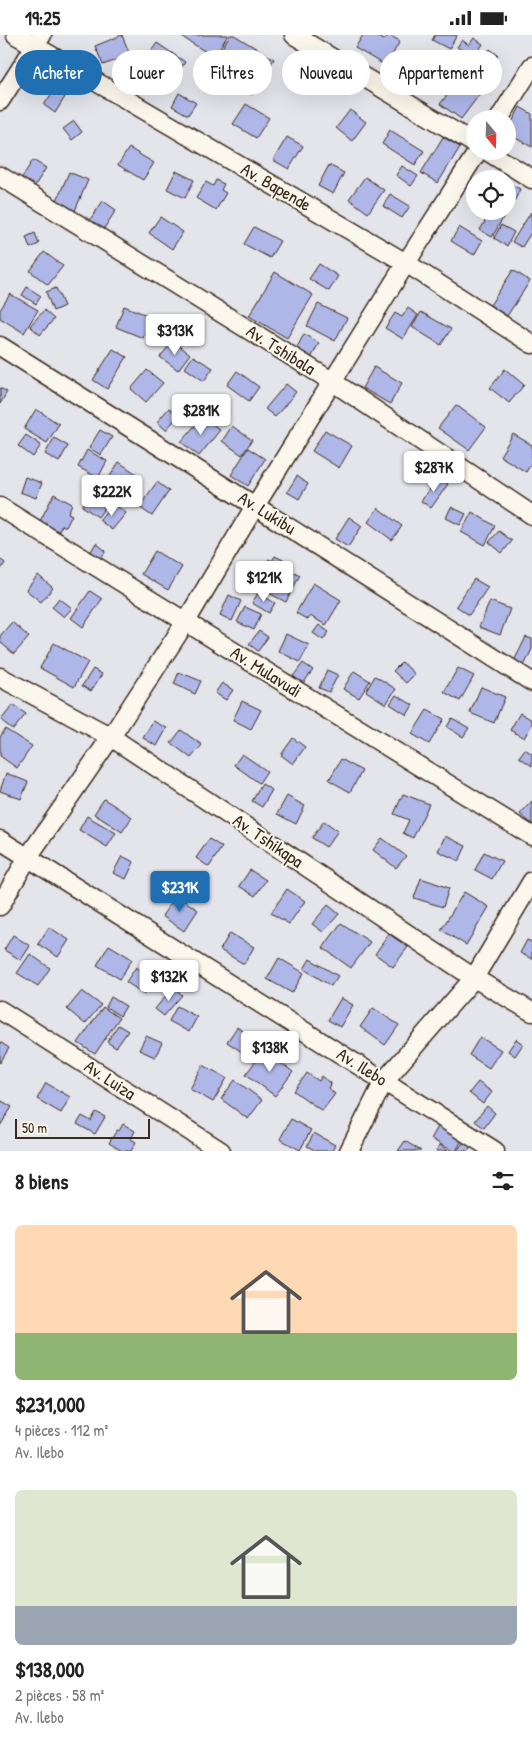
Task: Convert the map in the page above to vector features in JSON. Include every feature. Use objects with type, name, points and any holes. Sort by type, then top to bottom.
[{"type":"street","name":"Av. Bapende","points":[[16,35],[38,41],[406,263],[532,345]]},
{"type":"street","points":[[294,35],[466,139]]},
{"type":"street","points":[[0,101],[38,41]]},
{"type":"street","points":[[504,110],[532,66]]},
{"type":"street","points":[[0,906],[28,857],[112,737],[186,623],[255,505],[472,160]]},
{"type":"street","points":[[501,160],[532,179]]},
{"type":"street","name":"Av. Tshibala","points":[[0,176],[333,383],[532,515]]},
{"type":"street","name":"Av. Lukibu","points":[[0,346],[255,505],[532,682]]},
{"type":"street","name":"Av. Mulavudi","points":[[0,507],[532,836]]},
{"type":"street","name":"Av. Tshikapa","points":[[0,677],[112,737],[474,977],[532,1012]]},
{"type":"street","name":"Av. Ilebo","points":[[0,840],[495,1151]]},
{"type":"street","points":[[349,1151],[384,1081],[474,977],[532,881]]},
{"type":"street","name":"Av. Luiza","points":[[0,1010],[221,1151]]},
{"type":"building","points":[[122,35],[128,50],[112,50],[112,62],[103,65],[102,50],[97,50],[95,46]]},
{"type":"building","points":[[183,35],[228,35],[218,50],[203,50],[182,37]]},
{"type":"building","points":[[230,35],[234,35],[259,50],[221,50]]},
{"type":"building","points":[[363,35],[375,35],[384,40],[389,35],[400,41],[395,50],[380,50],[380,63],[370,57],[370,50],[358,50],[355,48]]},
{"type":"building","points":[[435,35],[457,35],[449,49],[432,40]]},
{"type":"building","points":[[474,38],[483,44],[479,50],[462,50],[457,47],[462,40],[469,45]]},
{"type":"building","points":[[157,43],[167,50],[152,50]]},
{"type":"building","points":[[51,95],[62,95],[65,97],[55,113],[44,105]]},
{"type":"building","points":[[178,95],[182,95],[196,103],[188,115],[172,106]]},
{"type":"building","points":[[447,95],[479,95],[461,119],[440,104]]},
{"type":"building","points":[[246,104],[269,118],[256,138],[233,124]]},
{"type":"building","points":[[520,107],[532,114],[532,147],[516,138],[516,115]]},
{"type":"building","points":[[350,110],[366,122],[352,141],[336,128]]},
{"type":"building","points":[[74,121],[82,132],[72,140],[63,129]]},
{"type":"building","points":[[390,130],[424,151],[415,165],[382,144]]},
{"type":"building","points":[[287,137],[303,146],[289,169],[273,160]]},
{"type":"building","points":[[443,137],[460,147],[438,183],[421,173]]},
{"type":"building","points":[[129,148],[154,163],[143,180],[118,165]]},
{"type":"building","points":[[33,160],[46,168],[34,187],[21,179]]},
{"type":"building","points":[[329,165],[344,173],[333,194],[318,186]]},
{"type":"building","points":[[402,166],[418,176],[411,186],[396,175]]},
{"type":"building","points":[[176,171],[194,180],[185,198],[167,189]]},
{"type":"building","points":[[69,172],[88,180],[74,213],[55,205]]},
{"type":"building","points":[[365,177],[384,190],[368,213],[349,199]]},
{"type":"building","points":[[216,180],[224,184],[221,190],[226,193],[216,210],[196,198],[206,182],[213,186]]},
{"type":"building","points":[[516,187],[520,189],[516,198]]},
{"type":"building","points":[[390,194],[410,206],[402,218],[383,206]]},
{"type":"building","points":[[103,201],[116,210],[103,230],[89,221]]},
{"type":"building","points":[[531,212],[532,231],[522,247],[512,242]]},
{"type":"building","points":[[160,217],[183,232],[172,249],[149,233]]},
{"type":"building","points":[[486,220],[502,220],[492,237],[480,230]]},
{"type":"building","points":[[501,225],[514,232],[507,246],[494,238]]},
{"type":"building","points":[[254,227],[280,241],[270,258],[244,244]]},
{"type":"building","points":[[459,227],[482,241],[474,255],[451,241]]},
{"type":"building","points":[[35,233],[39,244],[30,248],[26,237]]},
{"type":"building","points":[[44,252],[63,266],[48,285],[30,271]]},
{"type":"building","points":[[319,264],[338,276],[329,291],[309,279]]},
{"type":"building","points":[[513,270],[530,281],[507,316],[490,305]]},
{"type":"building","points":[[275,272],[313,295],[287,338],[249,316]]},
{"type":"building","points":[[27,287],[41,296],[36,304],[22,295]]},
{"type":"building","points":[[56,288],[64,306],[53,311],[46,292]]},
{"type":"building","points":[[10,294],[38,310],[24,333],[0,318],[0,310]]},
{"type":"building","points":[[318,304],[347,318],[335,341],[307,326]]},
{"type":"building","points":[[124,306],[152,317],[143,338],[116,327]]},
{"type":"building","points":[[408,308],[418,315],[403,339],[385,328],[395,313],[402,317]]},
{"type":"building","points":[[44,310],[54,319],[40,335],[30,326]]},
{"type":"building","points":[[421,312],[451,329],[441,345],[412,327]]},
{"type":"building","points":[[304,334],[319,343],[310,360],[295,351]]},
{"type":"building","points":[[173,341],[190,354],[178,370],[160,357]]},
{"type":"building","points":[[113,349],[127,357],[107,389],[93,380]]},
{"type":"building","points":[[193,356],[213,368],[204,381],[185,368]]},
{"type":"building","points":[[374,367],[402,383],[390,404],[362,388]]},
{"type":"building","points":[[505,369],[524,385],[509,403],[490,388]]},
{"type":"building","points":[[147,370],[163,383],[146,402],[131,389]]},
{"type":"building","points":[[237,371],[259,387],[249,401],[227,385]]},
{"type":"building","points":[[286,384],[296,392],[275,417],[265,409]]},
{"type":"building","points":[[0,388],[7,392],[0,404]]},
{"type":"building","points":[[456,405],[486,427],[469,450],[438,428]]},
{"type":"building","points":[[169,408],[178,416],[166,430],[157,422]]},
{"type":"building","points":[[36,409],[59,424],[47,443],[24,429]]},
{"type":"building","points":[[203,416],[220,430],[199,456],[181,442]]},
{"type":"building","points":[[232,426],[252,440],[242,455],[222,441]]},
{"type":"building","points":[[100,430],[112,437],[101,455],[89,448]]},
{"type":"building","points":[[325,430],[352,446],[339,468],[312,451]]},
{"type":"building","points":[[513,434],[532,445],[532,462],[526,472],[500,456]]},
{"type":"building","points":[[26,435],[41,445],[33,457],[18,446]]},
{"type":"building","points":[[54,438],[68,446],[59,462],[45,454]]},
{"type":"building","points":[[248,448],[265,459],[248,486],[231,475]]},
{"type":"building","points":[[87,450],[107,461],[98,478],[78,467]]},
{"type":"building","points":[[119,462],[141,477],[127,498],[105,484]]},
{"type":"building","points":[[297,476],[308,484],[299,499],[287,492]]},
{"type":"building","points":[[25,477],[42,483],[36,498],[20,492]]},
{"type":"building","points":[[438,478],[448,484],[431,508],[421,501]]},
{"type":"building","points":[[157,482],[169,491],[152,516],[139,507]]},
{"type":"building","points":[[54,494],[72,504],[68,513],[72,515],[66,527],[62,525],[58,533],[39,523]]},
{"type":"building","points":[[90,495],[106,506],[98,517],[82,506]]},
{"type":"building","points":[[113,503],[126,513],[112,530],[99,520]]},
{"type":"building","points":[[451,507],[466,514],[460,525],[446,518]]},
{"type":"building","points":[[378,508],[402,526],[392,540],[368,522]]},
{"type":"building","points":[[472,512],[495,526],[485,545],[461,532]]},
{"type":"building","points":[[349,517],[362,526],[348,547],[335,539]]},
{"type":"building","points":[[499,531],[512,541],[502,553],[489,542]]},
{"type":"building","points":[[96,543],[106,551],[98,562],[88,556]]},
{"type":"building","points":[[155,551],[182,567],[168,590],[141,574]]},
{"type":"building","points":[[275,556],[289,563],[286,568],[300,575],[286,602],[255,586],[269,559],[272,561]]},
{"type":"building","points":[[0,559],[5,563],[0,571]]},
{"type":"building","points":[[38,575],[53,588],[41,602],[26,590]]},
{"type":"building","points":[[474,579],[488,587],[469,615],[456,606]]},
{"type":"building","points":[[313,583],[341,600],[326,625],[310,616],[308,620],[296,613]]},
{"type":"building","points":[[90,591],[102,599],[83,627],[71,618]]},
{"type":"building","points":[[258,593],[275,603],[269,613],[252,603]]},
{"type":"building","points":[[229,595],[241,601],[232,621],[220,615]]},
{"type":"building","points":[[59,598],[72,608],[64,617],[52,607]]},
{"type":"building","points":[[490,601],[510,609],[500,635],[479,627]]},
{"type":"building","points":[[245,607],[261,614],[254,630],[237,622]]},
{"type":"building","points":[[12,622],[29,637],[14,654],[0,642],[0,636]]},
{"type":"building","points":[[319,625],[329,632],[323,640],[313,633]]},
{"type":"building","points":[[259,631],[268,637],[258,651],[249,644]]},
{"type":"building","points":[[286,634],[309,645],[300,662],[278,651]]},
{"type":"building","points":[[526,637],[532,639],[532,649],[524,666],[514,661]]},
{"type":"building","points":[[54,643],[88,662],[74,687],[40,668]]},
{"type":"building","points":[[402,662],[415,674],[406,683],[393,671]]},
{"type":"building","points":[[303,663],[313,670],[301,686],[291,679]]},
{"type":"building","points":[[458,668],[474,676],[460,701],[444,692]]},
{"type":"building","points":[[93,669],[102,674],[91,691],[82,686]]},
{"type":"building","points":[[327,670],[338,675],[329,692],[319,688]]},
{"type":"building","points":[[354,671],[370,681],[359,698],[343,689]]},
{"type":"building","points":[[179,672],[201,681],[195,694],[174,684]]},
{"type":"building","points":[[375,676],[396,689],[386,704],[366,691]]},
{"type":"building","points":[[222,683],[233,690],[226,700],[215,693]]},
{"type":"building","points":[[481,687],[505,697],[494,723],[470,713]]},
{"type":"building","points":[[396,695],[413,705],[407,715],[390,704]]},
{"type":"building","points":[[242,701],[261,710],[251,729],[233,720]]},
{"type":"building","points":[[13,705],[26,714],[13,730],[1,720]]},
{"type":"building","points":[[427,710],[444,719],[429,744],[412,734]]},
{"type":"building","points":[[520,713],[532,720],[532,724],[524,738],[510,730]]},
{"type":"building","points":[[452,718],[469,728],[463,737],[447,727]]},
{"type":"building","points":[[153,721],[167,728],[157,746],[143,738]]},
{"type":"building","points":[[5,729],[32,746],[17,768],[0,756],[0,737]]},
{"type":"building","points":[[181,730],[202,745],[191,758],[171,743]]},
{"type":"building","points":[[293,738],[305,747],[293,764],[281,755]]},
{"type":"building","points":[[525,749],[532,754],[532,766],[519,757]]},
{"type":"building","points":[[242,754],[267,771],[259,783],[234,765]]},
{"type":"building","points":[[341,759],[362,771],[350,792],[329,780]]},
{"type":"building","points":[[6,773],[28,782],[21,799],[0,791]]},
{"type":"building","points":[[262,784],[272,790],[262,807],[252,801]]},
{"type":"building","points":[[403,794],[429,804],[413,838],[403,833],[409,820],[394,814]]},
{"type":"building","points":[[287,796],[305,806],[296,824],[277,814]]},
{"type":"building","points":[[104,799],[132,817],[122,832],[94,814]]},
{"type":"building","points":[[532,801],[532,824],[520,814]]},
{"type":"building","points":[[87,816],[116,833],[107,847],[79,830]]},
{"type":"building","points":[[324,821],[338,831],[326,847],[312,838]]},
{"type":"building","points":[[445,836],[466,846],[459,861],[438,851]]},
{"type":"building","points":[[382,838],[406,856],[396,868],[373,850]]},
{"type":"building","points":[[209,839],[222,847],[209,867],[196,858]]},
{"type":"building","points":[[484,852],[502,861],[492,879],[475,870]]},
{"type":"building","points":[[122,856],[134,862],[126,879],[113,873]]},
{"type":"building","points":[[250,870],[266,880],[255,896],[239,886]]},
{"type":"building","points":[[421,878],[449,888],[443,907],[414,898]]},
{"type":"building","points":[[287,889],[305,901],[289,924],[271,913]]},
{"type":"building","points":[[464,892],[489,907],[466,945],[441,930]]},
{"type":"building","points":[[176,895],[198,910],[184,931],[162,916]]},
{"type":"building","points":[[328,905],[339,914],[323,932],[312,924]]},
{"type":"building","points":[[341,923],[370,942],[351,968],[323,948]]},
{"type":"building","points":[[49,927],[69,940],[58,957],[38,944]]},
{"type":"building","points":[[230,933],[254,947],[244,964],[220,950]]},
{"type":"building","points":[[389,934],[408,947],[393,967],[375,954]]},
{"type":"building","points":[[13,935],[30,946],[21,960],[4,950]]},
{"type":"building","points":[[527,940],[532,942],[532,959],[520,953]]},
{"type":"building","points":[[109,945],[132,959],[120,979],[97,965]]},
{"type":"building","points":[[30,954],[50,968],[38,986],[17,973]]},
{"type":"building","points":[[279,958],[304,973],[292,993],[267,979]]},
{"type":"building","points":[[310,959],[338,976],[331,986],[304,969]]},
{"type":"building","points":[[136,967],[154,979],[144,994],[126,982]]},
{"type":"building","points":[[173,987],[182,995],[164,1016],[155,1009]]},
{"type":"building","points":[[82,991],[101,1005],[85,1024],[67,1009]]},
{"type":"building","points":[[111,997],[126,1006],[120,1016],[106,1007]]},
{"type":"building","points":[[341,998],[353,1005],[340,1027],[328,1020]]},
{"type":"building","points":[[177,1006],[197,1017],[189,1032],[169,1021]]},
{"type":"building","points":[[103,1007],[119,1018],[95,1054],[78,1043]]},
{"type":"building","points":[[373,1008],[399,1025],[385,1045],[360,1027]]},
{"type":"building","points":[[118,1025],[128,1031],[116,1048],[107,1042]]},
{"type":"building","points":[[237,1027],[258,1042],[248,1056],[227,1042]]},
{"type":"building","points":[[146,1036],[162,1043],[155,1057],[139,1050]]},
{"type":"building","points":[[480,1037],[501,1050],[489,1068],[469,1055]]},
{"type":"building","points":[[516,1039],[523,1044],[515,1056],[508,1051]]},
{"type":"building","points":[[0,1042],[9,1048],[0,1063]]},
{"type":"building","points":[[264,1050],[293,1072],[275,1096],[246,1074]]},
{"type":"building","points":[[203,1065],[227,1078],[213,1102],[190,1089]]},
{"type":"building","points":[[307,1073],[319,1081],[322,1076],[331,1083],[328,1088],[335,1094],[322,1111],[294,1091]]},
{"type":"building","points":[[235,1080],[262,1100],[248,1119],[221,1099]]},
{"type":"building","points":[[478,1082],[492,1092],[483,1104],[469,1093]]},
{"type":"building","points":[[46,1083],[70,1097],[61,1113],[37,1099]]},
{"type":"building","points":[[2,1101],[12,1107],[0,1126],[0,1105]]},
{"type":"building","points":[[487,1106],[495,1113],[484,1128],[475,1121]]},
{"type":"building","points":[[96,1112],[105,1117],[95,1134],[77,1124],[82,1116],[91,1121]]},
{"type":"building","points":[[291,1119],[311,1130],[300,1150],[280,1139]]},
{"type":"building","points":[[123,1124],[135,1131],[131,1139],[136,1142],[131,1151],[122,1151],[109,1143]]},
{"type":"building","points":[[439,1125],[463,1138],[456,1151],[431,1139]]},
{"type":"building","points":[[314,1133],[335,1145],[332,1151],[316,1151],[307,1146]]},
{"type":"building","points":[[465,1140],[472,1146],[467,1151],[457,1151]]},
{"type":"building","points":[[405,1141],[421,1151],[398,1151]]},
{"type":"building","points":[[440,1145],[448,1151],[436,1151]]}]
